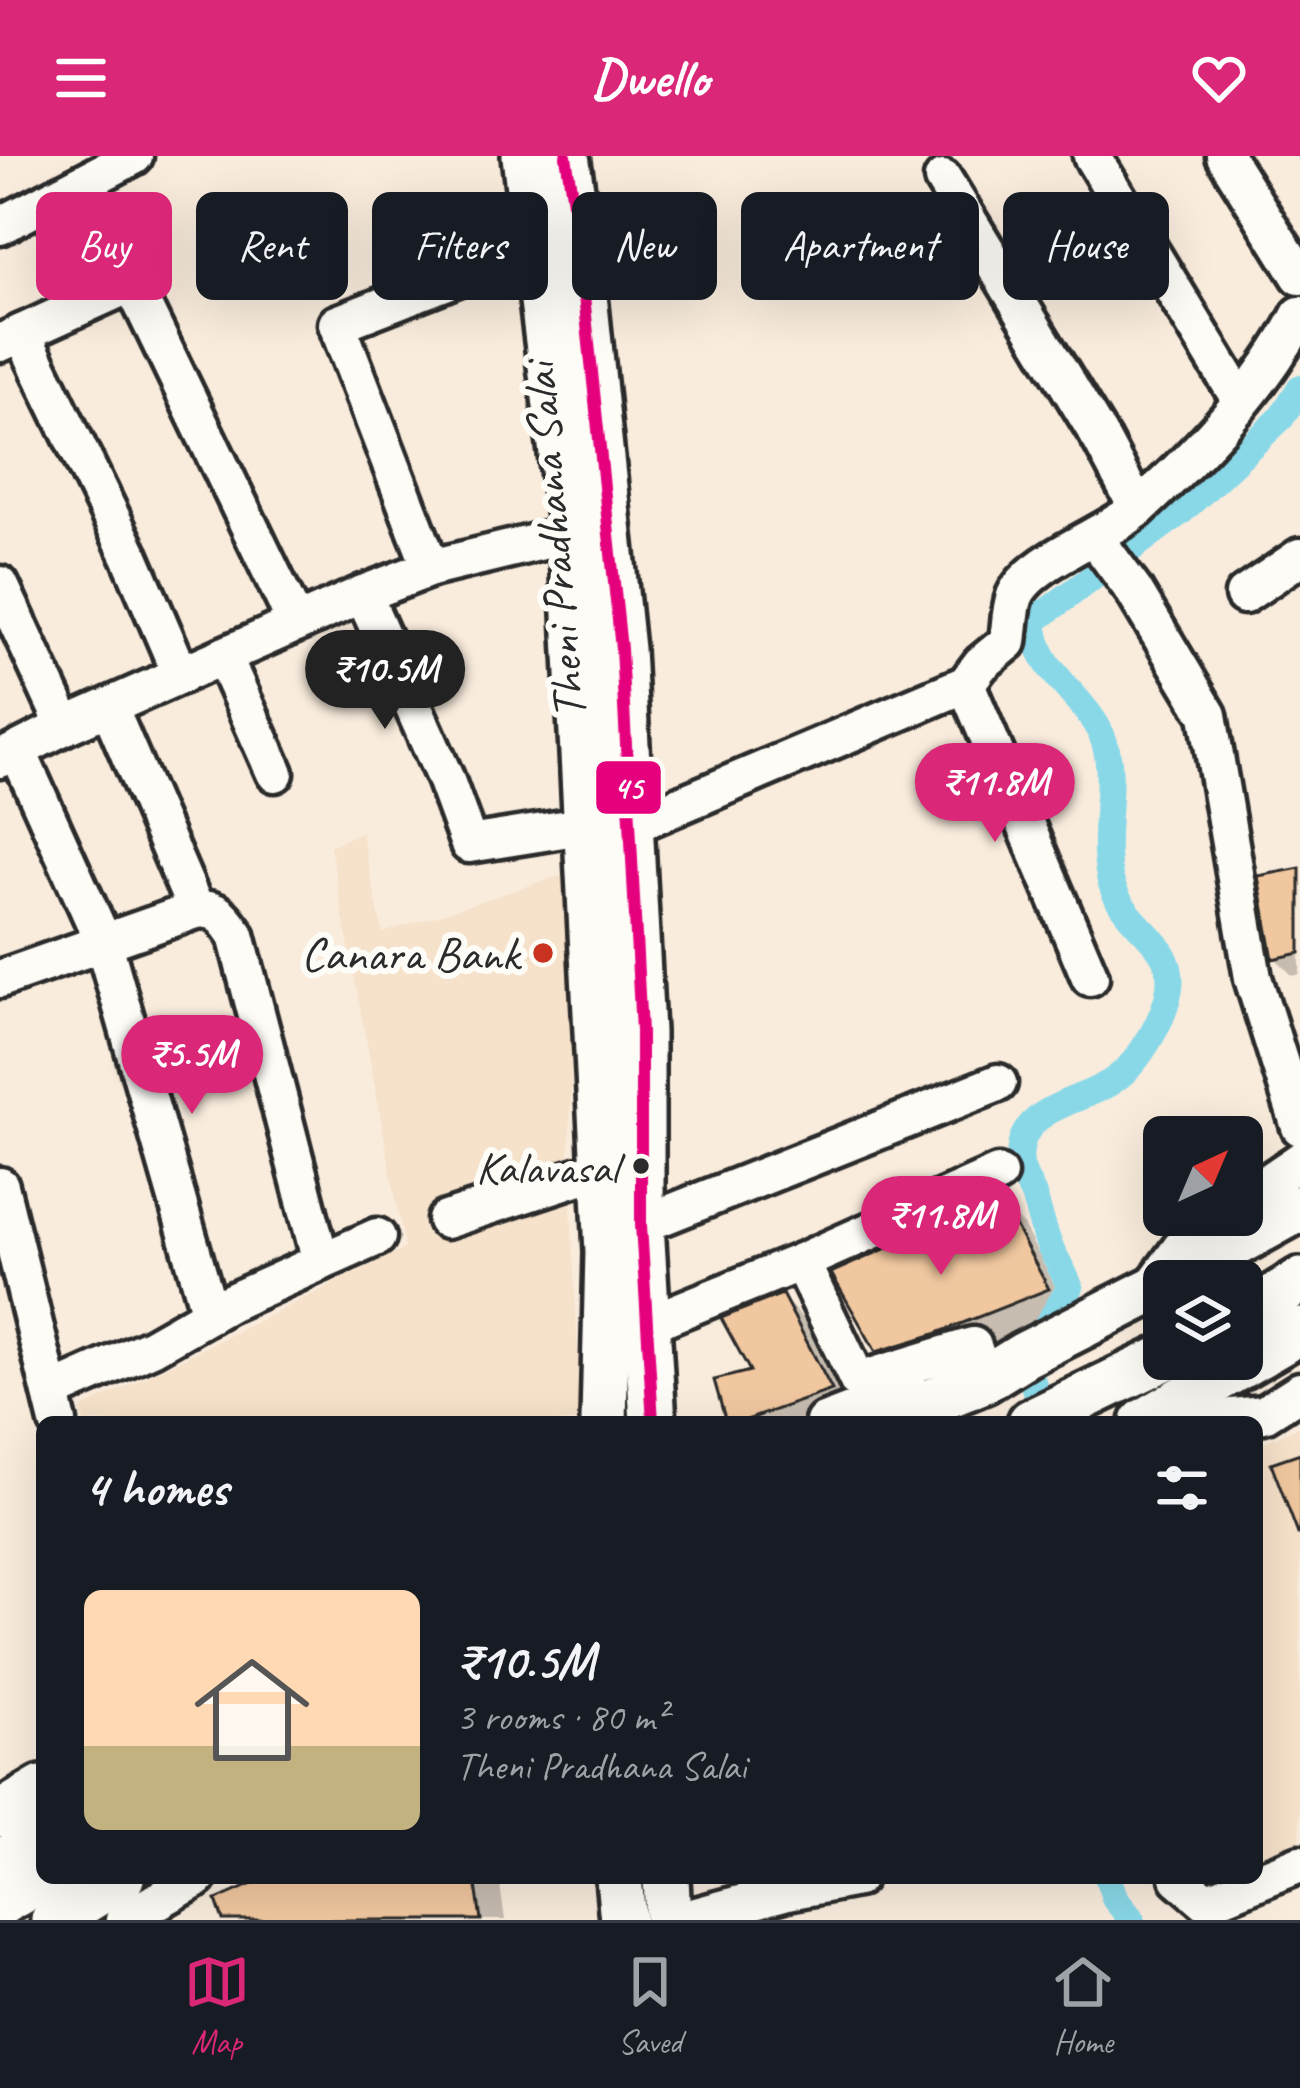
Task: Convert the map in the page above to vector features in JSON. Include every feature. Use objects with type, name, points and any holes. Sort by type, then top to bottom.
[{"type":"main road","name":"Theni Pradhana Salai","points":[[525,156],[530,192]]},
{"type":"main road","name":"Theni Pradhana Salai","points":[[566,156],[578,230],[621,649],[608,826],[601,1169],[608,1252],[604,1416]]},
{"type":"main road","name":"Theni Pradhana Salai","points":[[544,300],[608,826],[641,1032],[641,1225],[652,1416]]},
{"type":"main road","points":[[1215,1260],[1300,1208]]},
{"type":"main road","points":[[1263,1260],[1300,1238]]},
{"type":"main road","points":[[1263,1304],[1300,1281]]},
{"type":"main road","points":[[962,1400],[1024,1355],[1143,1301]]},
{"type":"main road","points":[[905,1416],[962,1400],[1143,1303]]},
{"type":"main road","points":[[1154,1416],[1300,1331]]},
{"type":"main road","points":[[1043,1416],[1143,1368]]},
{"type":"main road","points":[[0,1814],[36,1793]]},
{"type":"main road","points":[[0,1863],[36,1842]]},
{"type":"main road","points":[[0,1903],[36,1883]]},
{"type":"main road","points":[[54,1920],[111,1884]]},
{"type":"main road","points":[[620,1884],[623,1920]]},
{"type":"main road","points":[[666,1884],[668,1920]]},
{"type":"street","points":[[0,226],[134,156]]},
{"type":"street","points":[[1092,156],[1241,401]]},
{"type":"street","points":[[1225,156],[1300,275]]},
{"type":"street","points":[[943,179],[1102,441],[1138,509]]},
{"type":"street","points":[[181,675],[130,556],[11,339],[132,283],[296,623]]},
{"type":"street","points":[[399,300],[337,324],[431,568]]},
{"type":"street","points":[[362,594],[445,778],[469,844],[608,826],[966,684],[1008,642],[1016,594],[1059,554],[1102,544],[1138,509],[1241,401],[1300,315]]},
{"type":"street","points":[[210,1314],[103,941],[6,752],[362,594],[431,568],[572,534]]},
{"type":"street","points":[[1102,544],[1208,715],[1253,978],[1300,1127]]},
{"type":"street","points":[[1244,595],[1300,557]]},
{"type":"street","points":[[0,585],[65,726]]},
{"type":"street","points":[[223,656],[275,773]]},
{"type":"street","points":[[966,684],[1090,977]]},
{"type":"street","points":[[109,707],[196,910]]},
{"type":"street","points":[[0,979],[196,910],[209,908],[223,916],[236,935],[321,1262]]},
{"type":"street","points":[[641,1225],[998,1083]]},
{"type":"street","points":[[1263,1186],[1300,1161]]},
{"type":"street","points":[[446,1220],[601,1169]]},
{"type":"street","points":[[645,1324],[801,1262],[998,1174]]},
{"type":"street","points":[[0,1186],[54,1407],[210,1314],[377,1237]]},
{"type":"street","points":[[801,1262],[858,1381],[973,1346],[962,1400],[924,1384],[840,1416]]},
{"type":"street","points":[[1243,1416],[1264,1414],[1300,1391]]},
{"type":"street","points":[[1263,1883],[1297,1872]]},
{"type":"street","points":[[681,1920],[825,1884]]},
{"type":"street","points":[[1186,1884],[1207,1902],[1261,1884]]},
{"type":"street","points":[[124,1920],[182,1897]]},
{"type":"shaded area","points":[[361,832],[383,933],[577,870],[569,1164],[581,1416],[83,1416],[81,1409],[405,1248],[330,846]]},
{"type":"shaded area","points":[[1300,1426],[1300,1849],[1263,1864],[1263,1442]]},
{"type":"building","points":[[1300,868],[1300,953],[1273,959],[1258,876]]},
{"type":"building","points":[[1000,1198],[1049,1289],[876,1352],[831,1273]]},
{"type":"building","points":[[782,1294],[832,1390],[758,1416],[724,1416],[714,1380],[750,1371],[721,1318]]},
{"type":"building","points":[[1300,1453],[1300,1534],[1298,1534],[1271,1463]]},
{"type":"building","points":[[252,1884],[476,1884],[481,1920],[223,1920],[216,1900]]},
{"type":"waterway","points":[[1044,1416],[1027,1365],[1070,1288],[1021,1169],[1022,1141],[1041,1116],[1105,1086],[1135,1060],[1162,1013],[1170,976],[1161,951],[1126,911],[1110,880],[1106,838],[1109,773],[1102,736],[1042,654],[1034,621],[1182,511],[1281,418],[1300,388]]},
{"type":"waterway","points":[[1110,1884],[1132,1920]]},
{"type":"transit line","name":"45","points":[[566,156],[621,649],[641,1032],[641,1225],[653,1416]]},
{"type":"place","name":"Canara Bank","points":[[543,953]]},
{"type":"place","name":"Kalavasal","points":[[641,1166]]}]
